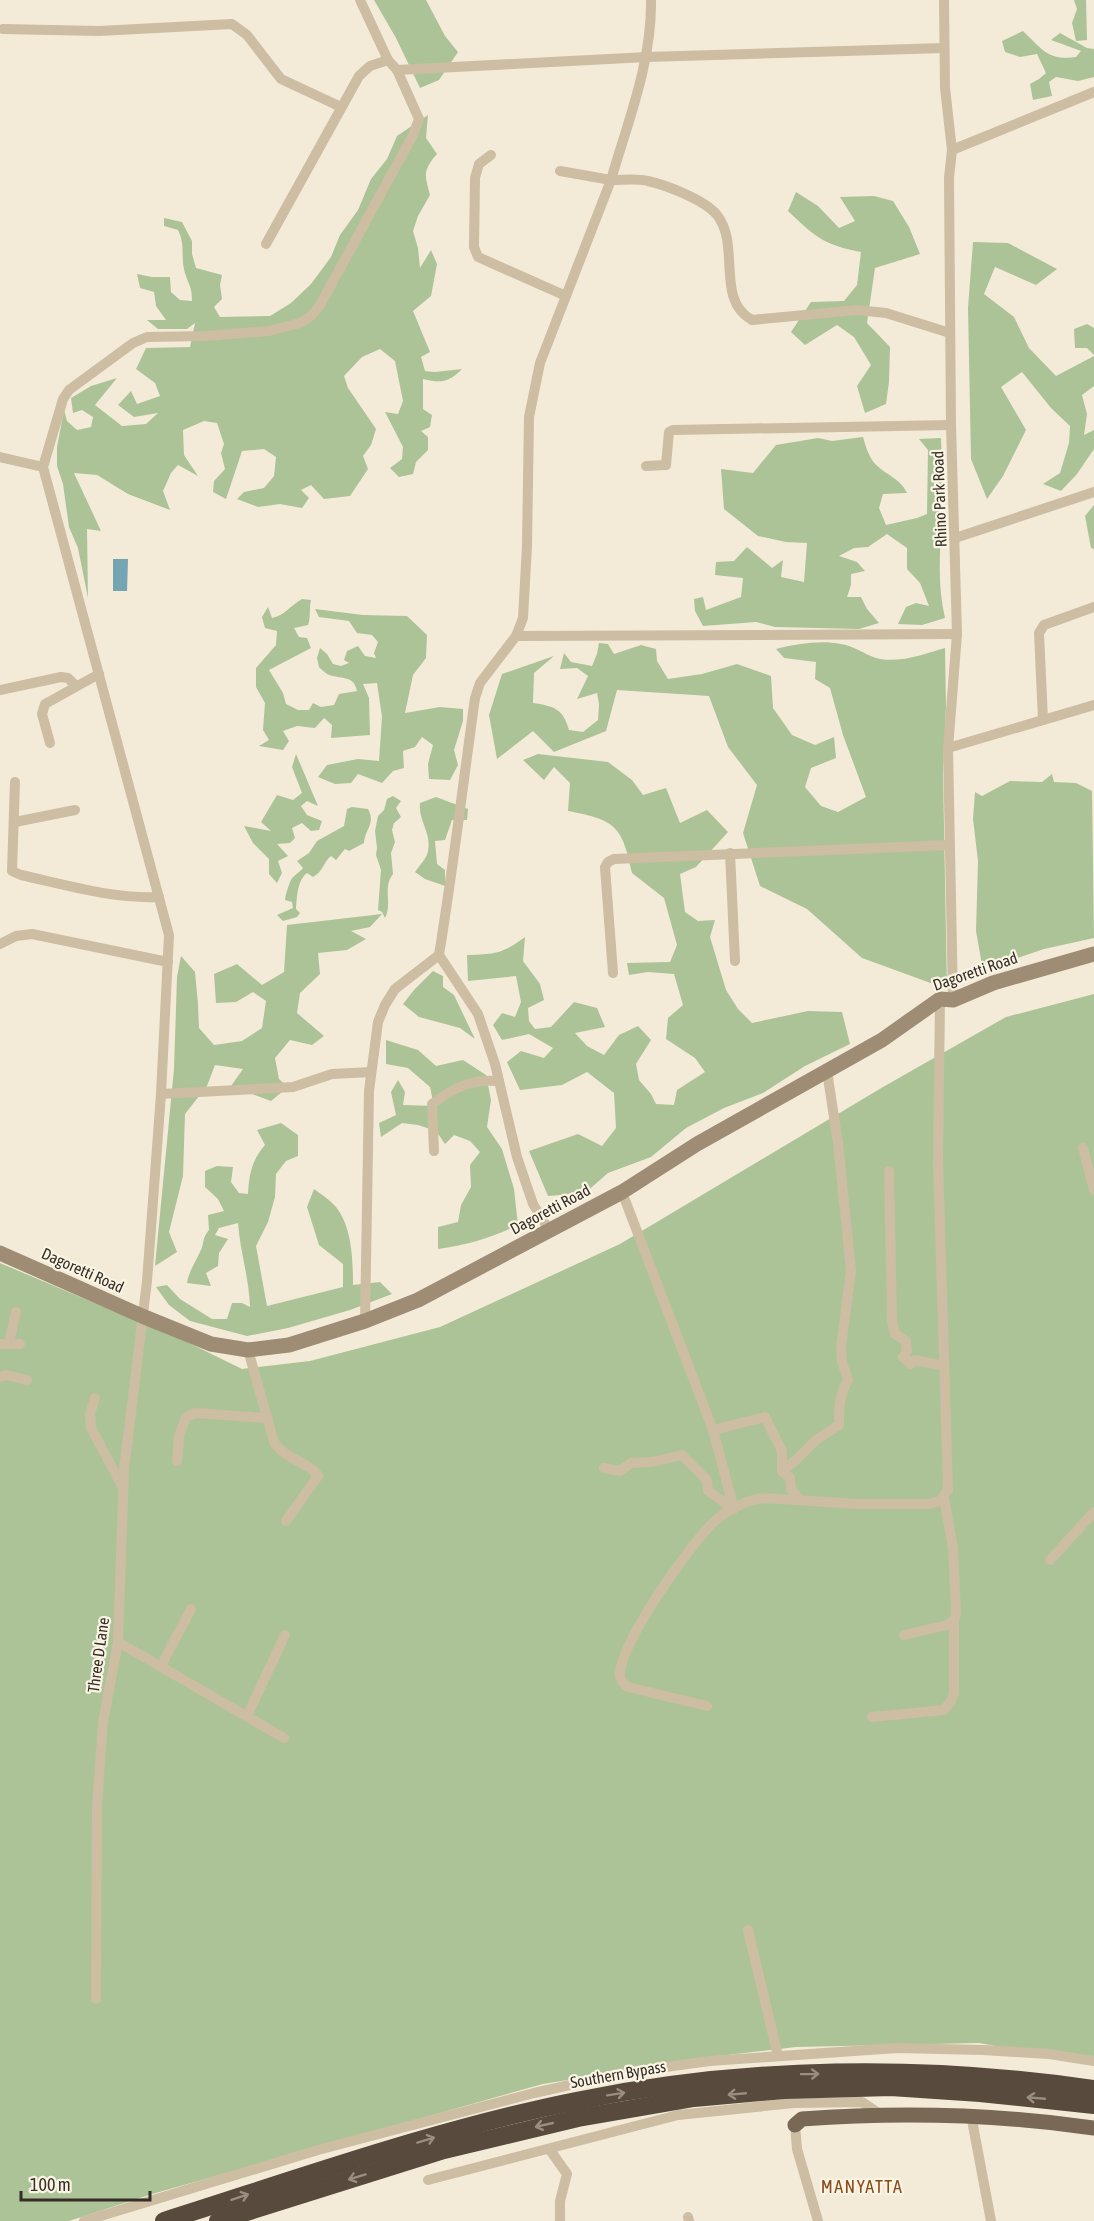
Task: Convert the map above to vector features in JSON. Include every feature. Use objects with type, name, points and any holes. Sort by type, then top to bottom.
[{"type":"highway","name":"Southern Bypass","points":[[164,2221],[477,2124],[576,2101],[688,2082],[785,2075],[886,2073],[976,2076],[1094,2089]]},
{"type":"highway","points":[[218,2221],[444,2150],[578,2118],[694,2098],[784,2090],[891,2087],[980,2093],[1094,2105]]},
{"type":"main road","name":"Dagoretti Road","points":[[0,1253],[211,1344],[248,1350],[289,1345],[364,1321],[418,1300],[622,1192],[697,1144],[882,1040],[947,1000],[993,983],[1094,954]]},
{"type":"main road","points":[[795,2125],[802,2119],[882,2115],[971,2115],[1094,2128]]},
{"type":"street","points":[[0,457],[43,467],[63,399],[69,390],[134,343],[147,337],[206,336],[269,331],[300,323],[312,315],[413,135],[419,119],[397,70],[388,60],[360,0]]},
{"type":"street","points":[[364,1321],[369,1091],[378,1022],[395,989],[439,954],[451,888],[453,855],[475,698],[480,683],[516,636],[522,618],[526,556],[529,417],[540,363],[611,180],[647,57],[651,0]]},
{"type":"street","name":"Rhino Park Road","points":[[872,1717],[944,1710],[954,1693],[954,1620],[956,1613],[953,1548],[944,1498],[948,1490],[948,1458],[938,1161],[947,1000],[950,845],[948,748],[957,634],[950,333],[949,178],[952,150],[945,88],[944,0]]},
{"type":"street","points":[[3,29],[99,31],[232,24],[246,34],[281,79],[341,107]]},
{"type":"street","points":[[397,70],[647,57],[944,48]]},
{"type":"street","points":[[266,244],[341,107],[365,69],[388,60]]},
{"type":"street","points":[[952,150],[1094,92]]},
{"type":"street","points":[[491,155],[479,164],[475,178],[474,247],[478,257],[482,261],[566,296]]},
{"type":"street","points":[[560,171],[611,180],[647,180],[687,195],[710,209],[718,216],[728,242],[734,299],[744,316],[752,320],[857,310],[886,313],[950,333]]},
{"type":"street","points":[[646,466],[666,465],[669,432],[673,430],[951,425]]},
{"type":"street","name":"Three D Lane","points":[[43,467],[169,935],[161,1094],[147,1281],[123,1488],[118,1642],[103,1722],[97,1806],[96,1999]]},
{"type":"street","points":[[955,538],[1094,492]]},
{"type":"street","points":[[1043,720],[1039,633],[1044,625],[1094,607]]},
{"type":"street","points":[[516,636],[957,634]]},
{"type":"street","points":[[50,743],[42,708],[49,700],[99,674]]},
{"type":"street","points":[[0,690],[61,677],[68,678],[76,686]]},
{"type":"street","points":[[948,748],[1094,705]]},
{"type":"street","points":[[15,782],[12,871],[21,875],[119,896],[159,897]]},
{"type":"street","points":[[15,822],[75,810]]},
{"type":"street","points":[[613,973],[605,867],[608,862],[622,857],[950,845]]},
{"type":"street","points":[[730,853],[735,961]]},
{"type":"street","points":[[0,944],[16,936],[32,934],[168,962]]},
{"type":"street","points":[[439,954],[478,1014],[533,1204],[549,1230]]},
{"type":"street","points":[[782,1471],[816,1440],[839,1425],[839,1401],[841,1391],[848,1380],[842,1362],[842,1347],[851,1270],[838,1143],[827,1071]]},
{"type":"street","points":[[161,1094],[293,1087],[332,1074],[371,1072]]},
{"type":"street","points":[[434,1151],[432,1104],[451,1089],[480,1080],[499,1081]]},
{"type":"street","points":[[1083,1148],[1094,1190]]},
{"type":"street","points":[[889,1171],[892,1321],[895,1334],[906,1341],[907,1352],[903,1357],[911,1364],[915,1360],[944,1366]]},
{"type":"street","points":[[622,1192],[713,1430],[734,1509]]},
{"type":"street","points":[[10,1344],[16,1312]]},
{"type":"street","points":[[248,1350],[266,1418],[278,1448],[313,1470],[318,1476],[286,1521]]},
{"type":"street","points":[[0,1377],[27,1380]]},
{"type":"street","points":[[95,1398],[90,1414],[91,1428],[123,1488]]},
{"type":"street","points":[[177,1461],[179,1436],[186,1417],[195,1413],[266,1418]]},
{"type":"street","points":[[713,1430],[765,1417],[782,1451],[782,1471],[790,1478],[791,1489],[800,1500]]},
{"type":"street","points":[[604,1468],[620,1471],[631,1463],[652,1462],[682,1455],[707,1480],[708,1491],[734,1509]]},
{"type":"street","points":[[707,1706],[628,1687],[622,1682],[620,1675],[623,1659],[665,1585],[715,1521],[754,1499],[857,1504],[929,1504],[944,1498]]},
{"type":"street","points":[[1050,1560],[1094,1512]]},
{"type":"street","points":[[161,1666],[190,1610]]},
{"type":"street","points":[[904,1635],[947,1624],[954,1620]]},
{"type":"street","points":[[247,1716],[285,1635]]},
{"type":"street","points":[[118,1642],[284,1738]]},
{"type":"street","points":[[748,1930],[778,2056]]},
{"type":"street","points":[[84,2221],[318,2150],[534,2092],[628,2072],[710,2061],[908,2048],[994,2050],[1049,2054],[1094,2061]]},
{"type":"street","points":[[428,2180],[678,2115],[794,2103],[862,2102],[882,2115]]},
{"type":"street","points":[[971,2115],[991,2221]]},
{"type":"street","points":[[795,2125],[797,2149],[818,2221]]},
{"type":"street","points":[[550,2150],[567,2174],[560,2201],[560,2221]]},
{"type":"green space","points":[[374,0],[426,0],[445,36],[458,52],[439,80],[420,88],[396,38]]},
{"type":"green space","points":[[1074,0],[1086,0],[1087,40],[1076,41],[1072,23],[1077,9]]},
{"type":"green space","points":[[1023,31],[1046,52],[1059,57],[1076,57],[1081,51],[1051,40],[1060,33],[1087,48],[1094,49],[1094,77],[1078,81],[1056,77],[1049,82],[1052,96],[1033,100],[1030,84],[1046,73],[1037,54],[1020,57],[1005,52],[1002,41]]},
{"type":"green space","points":[[428,115],[426,138],[437,154],[426,173],[430,195],[418,216],[413,231],[420,268],[431,250],[437,264],[431,296],[413,311],[430,352],[421,357],[425,371],[462,369],[444,381],[423,379],[423,409],[432,415],[430,427],[421,431],[428,437],[428,450],[416,462],[413,474],[399,477],[390,468],[402,459],[403,447],[385,412],[398,414],[403,401],[395,361],[380,349],[362,357],[344,376],[348,388],[376,429],[371,445],[363,456],[368,469],[350,496],[324,499],[311,485],[301,490],[309,498],[302,508],[280,504],[258,507],[237,499],[244,492],[264,488],[274,476],[276,457],[264,449],[242,451],[226,499],[213,492],[214,481],[225,469],[221,453],[224,444],[217,423],[204,421],[183,430],[184,455],[198,476],[178,465],[171,473],[163,491],[170,510],[128,494],[97,475],[74,473],[101,531],[87,529],[88,598],[78,548],[69,527],[63,484],[57,466],[57,447],[64,410],[67,421],[77,430],[91,427],[93,417],[82,410],[73,413],[71,398],[91,386],[117,378],[95,405],[122,426],[146,424],[158,413],[134,417],[118,405],[131,391],[137,404],[160,396],[155,383],[136,369],[146,348],[190,347],[195,323],[187,329],[158,329],[147,320],[166,320],[156,306],[154,292],[140,288],[137,274],[170,277],[171,292],[180,300],[192,301],[178,230],[164,226],[164,218],[182,222],[192,241],[192,254],[196,268],[222,275],[220,285],[222,299],[214,307],[220,317],[270,316],[291,303],[311,284],[331,257],[340,235],[358,210],[371,179],[387,159],[397,136]]},
{"type":"green space","points":[[796,192],[818,206],[839,228],[855,221],[840,197],[874,196],[893,201],[909,227],[920,254],[875,268],[867,323],[890,347],[889,382],[886,404],[865,413],[857,386],[871,365],[854,337],[837,325],[805,345],[791,332],[811,302],[844,301],[857,285],[861,252],[830,243],[799,222],[788,211]]},
{"type":"green space","points":[[973,242],[1008,243],[1057,269],[1036,285],[995,267],[984,294],[1014,317],[1029,348],[1056,376],[1094,356],[1094,386],[1082,395],[1087,414],[1084,435],[1094,430],[1094,449],[1077,474],[1061,491],[1043,484],[1060,473],[1069,443],[1070,426],[1051,408],[1022,372],[1001,387],[1026,430],[1003,476],[987,499],[971,459],[968,308]]},
{"type":"green space","points":[[1087,324],[1094,328],[1094,355],[1087,348],[1075,348],[1074,329]]},
{"type":"green space","points":[[863,437],[872,460],[900,483],[907,493],[883,494],[879,508],[886,525],[927,514],[928,450],[919,439],[941,438],[940,580],[945,618],[922,625],[898,624],[906,607],[916,603],[929,606],[920,583],[907,569],[907,548],[887,534],[868,547],[854,548],[839,556],[857,562],[865,571],[851,574],[851,585],[847,597],[861,597],[867,609],[879,623],[859,629],[775,627],[756,622],[703,626],[695,611],[694,599],[703,597],[706,610],[741,597],[743,578],[715,575],[716,562],[734,561],[747,547],[772,568],[783,560],[781,577],[804,582],[807,543],[786,542],[758,536],[724,509],[721,469],[753,473],[776,445],[818,438],[832,441]]},
{"type":"green space","points":[[1094,505],[1094,549],[1091,548],[1085,516]]},
{"type":"green space","points":[[302,599],[311,600],[309,622],[308,625],[294,628],[299,637],[307,638],[311,648],[269,670],[283,693],[286,704],[298,710],[309,710],[313,703],[321,707],[334,705],[339,694],[357,691],[350,680],[327,674],[319,667],[317,658],[320,648],[333,664],[341,666],[349,663],[344,660],[347,651],[358,646],[365,656],[376,658],[374,653],[378,642],[372,635],[357,633],[349,621],[319,617],[315,609],[363,615],[407,616],[427,635],[426,658],[413,675],[405,713],[440,707],[463,709],[463,721],[454,750],[458,765],[450,780],[429,779],[428,764],[433,745],[422,737],[415,747],[403,751],[404,768],[393,771],[382,783],[358,774],[351,783],[335,784],[318,777],[327,765],[358,759],[379,761],[382,717],[377,683],[363,684],[369,698],[370,735],[331,738],[332,725],[324,718],[315,728],[297,726],[283,731],[289,741],[283,750],[259,746],[269,740],[263,730],[265,703],[256,687],[256,668],[276,645],[277,631],[265,628],[262,617],[268,607],[272,618]]},
{"type":"green space","points":[[825,642],[850,646],[876,658],[893,660],[911,658],[945,648],[946,707],[943,771],[947,989],[862,958],[807,909],[760,886],[743,833],[757,785],[728,747],[709,696],[617,690],[606,731],[554,752],[533,731],[497,759],[489,715],[502,674],[554,656],[534,673],[533,703],[556,709],[564,717],[569,730],[583,732],[598,720],[597,693],[577,699],[588,676],[577,668],[560,669],[564,653],[571,662],[592,666],[599,643],[608,644],[614,654],[641,645],[656,649],[657,661],[668,679],[702,674],[737,664],[771,676],[773,708],[792,735],[815,745],[834,737],[836,758],[811,768],[805,787],[821,806],[838,812],[866,797],[843,735],[830,688],[815,679],[816,662],[784,658],[776,649]]},
{"type":"green space","points":[[296,754],[318,806],[307,801],[301,806],[307,815],[322,821],[319,830],[311,831],[302,823],[292,828],[295,838],[290,843],[277,844],[288,856],[278,861],[282,873],[277,883],[269,874],[269,859],[253,843],[244,826],[271,831],[261,822],[277,795],[293,800],[302,793],[292,767]]},
{"type":"green space","points":[[538,754],[608,762],[632,780],[643,795],[666,788],[680,823],[707,810],[728,832],[696,867],[680,874],[685,912],[698,921],[715,920],[710,937],[726,990],[738,1009],[752,1023],[808,1011],[842,1012],[850,1044],[805,1066],[763,1093],[724,1108],[686,1128],[651,1157],[608,1173],[585,1193],[548,1196],[529,1151],[578,1134],[602,1146],[616,1128],[614,1093],[587,1072],[562,1085],[520,1090],[507,1062],[521,1051],[544,1058],[553,1048],[529,1034],[502,1040],[493,1025],[502,1013],[515,1017],[521,1002],[516,976],[468,981],[467,955],[498,952],[525,937],[523,961],[540,984],[544,1000],[528,1008],[529,1021],[535,1029],[551,1027],[574,1002],[597,1008],[605,1027],[575,1033],[587,1046],[604,1055],[619,1035],[638,1026],[651,1040],[636,1064],[639,1080],[656,1104],[674,1105],[677,1090],[705,1072],[695,1058],[666,1039],[668,1018],[683,1005],[674,974],[648,972],[629,975],[627,963],[670,962],[677,945],[664,898],[632,873],[625,845],[614,828],[597,818],[568,811],[570,783],[554,767],[544,780],[523,760]]},
{"type":"green space","points":[[1052,774],[1054,782],[1076,783],[1092,791],[1094,938],[1044,949],[997,965],[982,965],[976,931],[978,861],[973,819],[975,792],[982,796],[1010,781],[1042,782]]},
{"type":"green space","points":[[393,796],[401,801],[396,808],[401,817],[394,823],[392,830],[395,842],[391,853],[393,874],[388,885],[388,907],[385,918],[378,910],[381,870],[376,855],[375,831],[378,816],[384,810],[387,799]]},
{"type":"green space","points":[[436,797],[468,809],[467,820],[452,820],[445,840],[435,841],[437,864],[445,870],[445,886],[425,879],[415,872],[426,856],[429,845],[420,803]]},
{"type":"green space","points":[[352,807],[368,809],[370,814],[371,822],[364,843],[349,851],[345,849],[336,860],[331,856],[313,877],[307,873],[301,880],[298,890],[296,909],[300,913],[297,917],[283,921],[277,915],[293,908],[292,902],[285,900],[286,896],[291,880],[303,868],[297,861],[309,853],[317,841],[344,826],[347,809]]},
{"type":"green space","points":[[382,914],[370,927],[351,931],[366,939],[347,950],[318,953],[320,974],[300,993],[297,1013],[324,1036],[312,1045],[290,1040],[275,1058],[279,1079],[288,1087],[271,1101],[231,1086],[243,1069],[215,1065],[207,1086],[185,1114],[183,1176],[169,1232],[177,1252],[155,1266],[174,1069],[177,977],[181,956],[195,972],[199,1028],[214,1045],[242,1041],[262,1028],[266,1001],[253,992],[236,1002],[216,1003],[214,974],[237,964],[262,985],[284,972],[287,925]]},
{"type":"green space","points":[[433,971],[443,976],[443,987],[454,995],[475,1039],[460,1028],[419,1017],[403,1004]]},
{"type":"green space","points":[[1094,994],[1094,2064],[979,2043],[796,2047],[701,2058],[543,2084],[152,2194],[69,2221],[0,2221],[0,1263],[189,1343],[242,1369],[310,1361],[440,1327],[620,1244],[883,1087],[1006,1017]]},
{"type":"green space","points":[[386,1040],[418,1050],[436,1066],[463,1060],[486,1075],[491,1100],[487,1127],[502,1149],[514,1189],[518,1225],[479,1240],[438,1249],[438,1227],[458,1222],[461,1205],[471,1187],[470,1165],[480,1152],[470,1141],[454,1135],[445,1144],[436,1131],[418,1125],[402,1123],[381,1137],[379,1123],[396,1115],[391,1092],[398,1080],[405,1092],[403,1105],[434,1106],[430,1087],[408,1068],[386,1064]]},
{"type":"green space","points":[[281,1123],[298,1135],[298,1156],[286,1161],[276,1174],[275,1197],[268,1222],[256,1246],[267,1306],[343,1287],[343,1264],[319,1245],[307,1207],[314,1189],[336,1207],[345,1224],[352,1255],[353,1285],[380,1282],[392,1294],[350,1310],[288,1328],[247,1336],[190,1321],[169,1305],[156,1287],[167,1285],[180,1299],[212,1319],[227,1319],[232,1303],[242,1303],[250,1307],[238,1223],[219,1228],[215,1235],[228,1239],[219,1253],[218,1266],[206,1273],[211,1286],[187,1283],[209,1230],[208,1215],[224,1211],[218,1199],[205,1187],[205,1171],[217,1166],[233,1167],[231,1182],[239,1193],[248,1194],[252,1168],[265,1145],[257,1130]]},
{"type":"water","points":[[113,559],[128,559],[127,591],[113,591]]},
{"type":"district","name":"MANYATTA","points":[[862,2187]]}]
